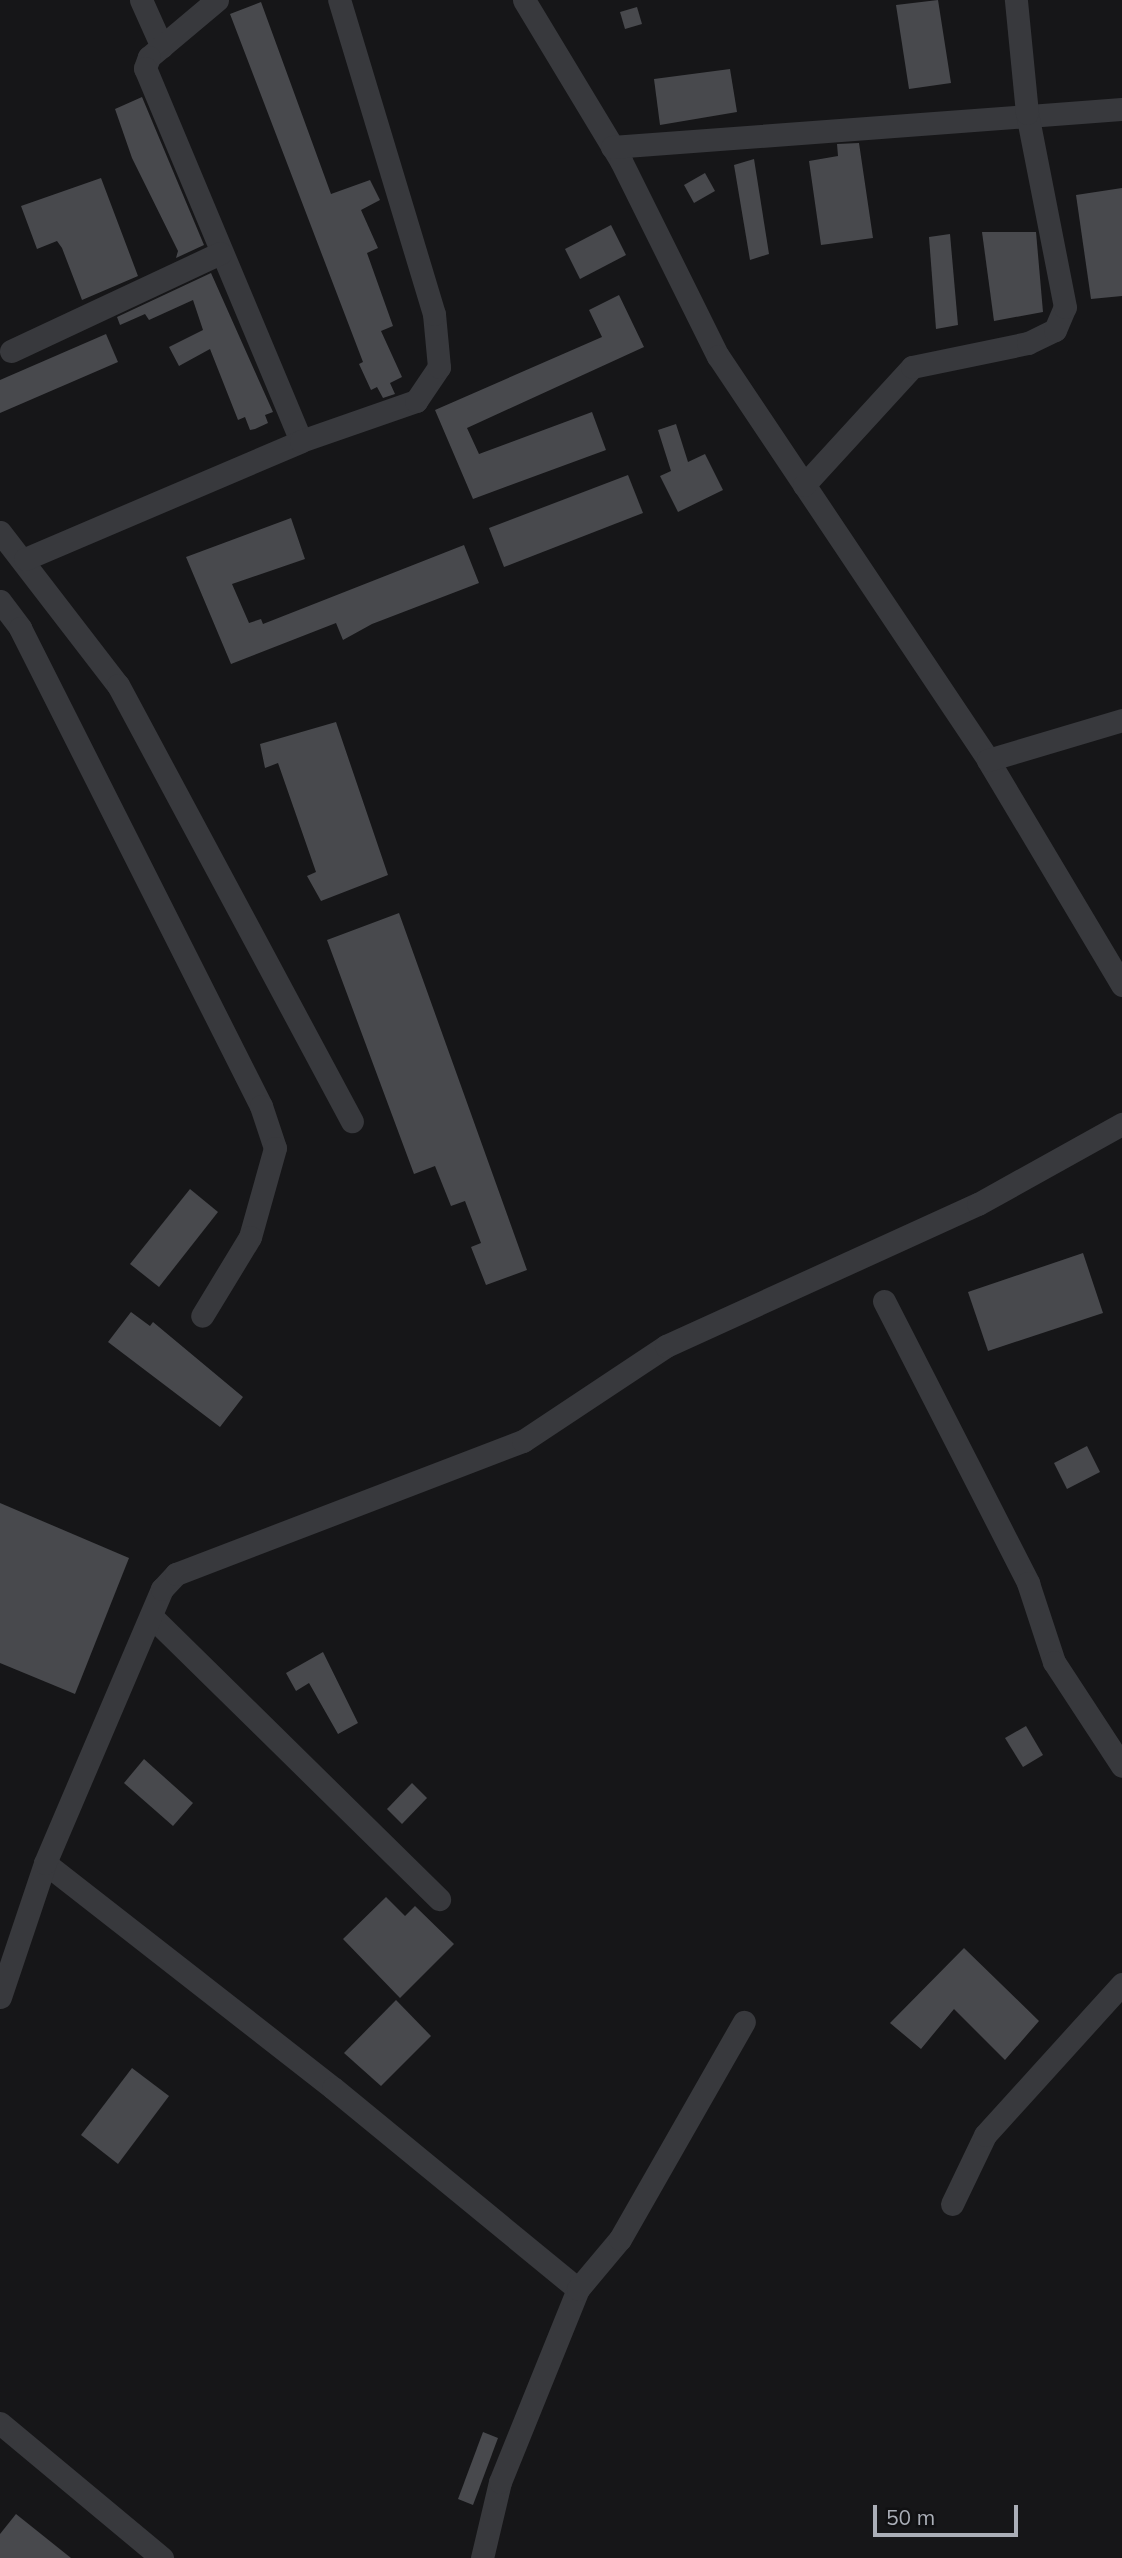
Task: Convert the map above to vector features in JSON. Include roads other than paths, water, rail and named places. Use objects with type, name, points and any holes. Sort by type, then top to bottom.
[{"type":"street","points":[[141,0],[162,47]]},
{"type":"street","points":[[217,0],[149,57],[147,81],[301,440]]},
{"type":"street","points":[[25,559],[301,440],[416,401],[439,367],[435,314],[339,0]]},
{"type":"street","points":[[524,0],[612,147],[718,356],[988,760],[1122,985]]},
{"type":"street","points":[[804,485],[912,367],[1028,342],[1055,330],[1065,307],[1027,113],[1016,0]]},
{"type":"street","points":[[612,147],[1027,113],[1122,109]]},
{"type":"street","points":[[11,351],[220,253]]},
{"type":"street","points":[[0,533],[25,559],[118,685],[352,1121]]},
{"type":"street","points":[[0,601],[20,628],[255,1094],[275,1147],[250,1237],[202,1316]]},
{"type":"street","points":[[988,760],[1122,720]]},
{"type":"street","points":[[0,1997],[45,1863],[162,1589],[176,1574],[523,1441],[666,1346],[978,1204],[1122,1124]]},
{"type":"street","points":[[884,1301],[1028,1583],[1054,1662],[1122,1766]]},
{"type":"street","points":[[150,1616],[439,1899]]},
{"type":"street","points":[[45,1863],[333,2088],[578,2289]]},
{"type":"street","points":[[952,2204],[985,2135],[1122,1984]]},
{"type":"street","points":[[482,2558],[518,2433],[578,2289],[620,2239],[744,2022]]},
{"type":"street","points":[[0,2423],[162,2558]]}]
